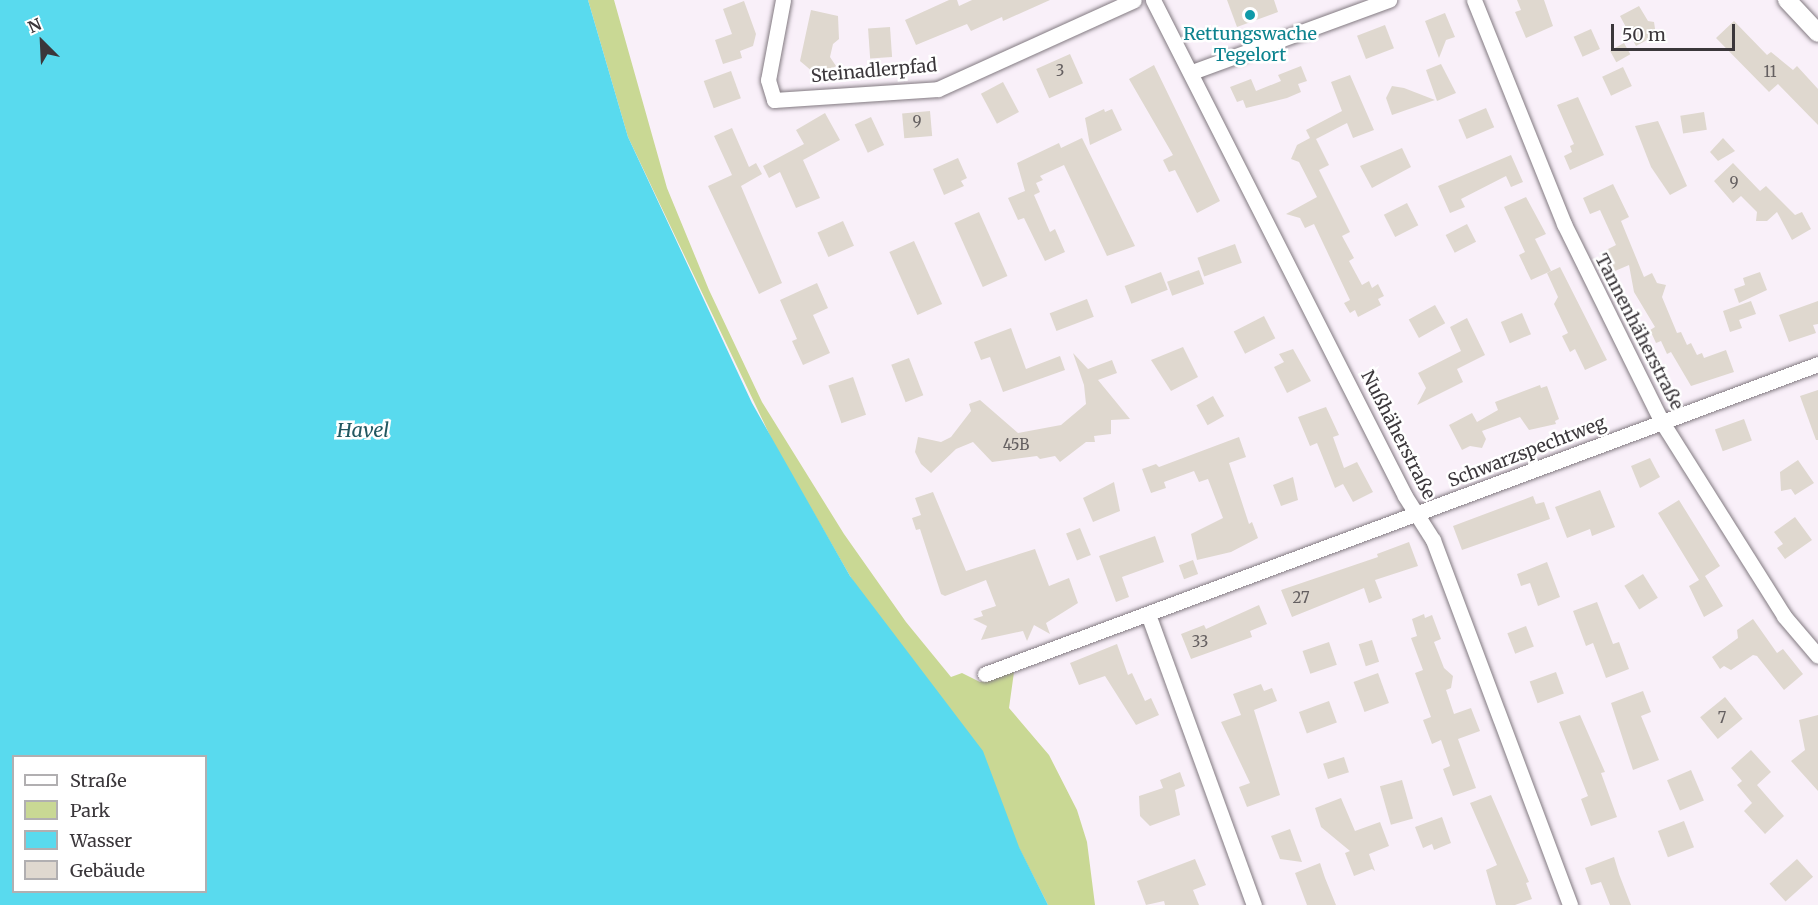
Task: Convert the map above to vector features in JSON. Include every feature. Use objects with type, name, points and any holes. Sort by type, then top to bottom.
[{"type":"street","name":"Steinadlerpfad","points":[[783,0],[768,80],[774,100],[938,88],[1134,0]]},
{"type":"street","name":"Nußhäherstraße","points":[[1153,0],[1192,72],[1417,515],[1433,540],[1570,905]]},
{"type":"street","points":[[1192,72],[1389,0]]},
{"type":"street","name":"Tannenhäherstraße","points":[[1474,0],[1564,224],[1662,422],[1784,616],[1818,656]]},
{"type":"street","points":[[1787,0],[1818,33]]},
{"type":"street","name":"Schwarzspechtweg","points":[[984,674],[1417,515],[1818,363]]},
{"type":"street","points":[[1148,614],[1254,905]]},
{"type":"green space","points":[[588,0],[614,0],[667,188],[709,290],[762,402],[844,534],[906,622],[951,677],[962,673],[980,682],[1014,672],[1009,708],[1049,755],[1077,810],[1087,842],[1095,905],[1048,905],[1019,848],[850,576],[774,444],[628,137]]},
{"type":"water","name":"Havel","points":[[0,0],[588,0],[628,137],[752,403],[850,576],[983,751],[1019,847],[1048,905],[0,905]]},
{"type":"building","points":[[949,0],[957,0],[959,6],[972,0],[1050,0],[1003,21],[1002,17],[971,31],[967,24],[916,45],[905,20]]},
{"type":"building","name":"Rettungswache Tegelort","points":[[1227,0],[1274,0],[1278,12],[1237,27]]},
{"type":"building","points":[[1517,0],[1544,0],[1553,26],[1526,38],[1515,12],[1521,10]]},
{"type":"building","points":[[744,1],[756,34],[753,46],[740,51],[742,58],[723,64],[715,40],[732,34],[723,9]]},
{"type":"building","points":[[1639,6],[1648,21],[1654,22],[1656,35],[1636,46],[1620,16]]},
{"type":"building","points":[[811,10],[838,16],[839,39],[833,44],[830,57],[836,66],[828,72],[813,72],[800,61]]},
{"type":"building","points":[[1445,13],[1455,37],[1446,40],[1439,58],[1425,21]]},
{"type":"building","points":[[1734,21],[1767,55],[1771,52],[1793,70],[1797,66],[1818,89],[1818,125],[1778,84],[1769,92],[1716,38]]},
{"type":"building","points":[[1385,25],[1394,48],[1366,59],[1357,36]]},
{"type":"building","points":[[890,27],[892,57],[870,58],[868,29]]},
{"type":"building","points":[[1591,29],[1600,49],[1583,57],[1574,37]]},
{"type":"building","points":[[1624,43],[1630,54],[1616,62],[1610,51]]},
{"type":"building","points":[[1070,54],[1083,83],[1049,98],[1036,69]]},
{"type":"building","points":[[1441,64],[1456,93],[1437,101],[1426,70]]},
{"type":"building","points":[[1154,65],[1220,201],[1197,213],[1175,170],[1169,172],[1163,160],[1173,155],[1129,79]]},
{"type":"building","points":[[1301,66],[1307,81],[1298,84],[1301,92],[1287,98],[1246,108],[1243,100],[1237,102],[1230,87],[1251,79],[1256,91],[1281,81],[1278,75]]},
{"type":"building","points":[[1623,67],[1632,86],[1611,96],[1602,77]]},
{"type":"building","points":[[731,71],[741,98],[714,108],[704,81]]},
{"type":"building","points":[[1350,75],[1374,130],[1353,138],[1347,123],[1316,139],[1329,165],[1319,170],[1350,232],[1342,236],[1354,258],[1349,261],[1362,285],[1369,281],[1372,288],[1378,284],[1384,296],[1378,299],[1381,305],[1358,317],[1355,310],[1350,313],[1344,303],[1350,300],[1314,224],[1305,228],[1300,218],[1286,214],[1317,197],[1299,162],[1291,159],[1297,145],[1310,138],[1306,130],[1342,111],[1331,82]]},
{"type":"building","points":[[1003,82],[1019,112],[997,124],[981,94]]},
{"type":"building","points":[[1392,86],[1404,88],[1435,100],[1392,115],[1386,98]]},
{"type":"building","points":[[1578,97],[1604,155],[1570,170],[1564,156],[1572,152],[1570,146],[1574,144],[1557,105]]},
{"type":"building","points":[[1486,108],[1494,127],[1467,139],[1458,120]]},
{"type":"building","points":[[1104,109],[1105,112],[1112,109],[1122,130],[1090,145],[1085,118]]},
{"type":"building","points":[[930,111],[932,136],[904,138],[902,113]]},
{"type":"building","points":[[1704,112],[1707,130],[1683,134],[1680,116]]},
{"type":"building","points":[[825,113],[840,140],[803,160],[820,198],[796,208],[780,172],[769,178],[763,166],[804,144],[796,130]]},
{"type":"building","points":[[871,117],[884,145],[868,153],[855,125]]},
{"type":"building","points":[[1658,121],[1687,186],[1670,195],[1651,167],[1635,126]]},
{"type":"building","points":[[732,128],[749,167],[756,163],[762,174],[741,186],[782,283],[759,294],[708,186],[732,175],[714,136]]},
{"type":"building","points":[[1082,138],[1135,246],[1107,256],[1064,165],[1040,176],[1043,180],[1036,183],[1040,192],[1034,195],[1050,232],[1055,229],[1065,252],[1045,261],[1024,218],[1018,220],[1008,198],[1025,191],[1017,163],[1059,143],[1061,148]]},
{"type":"building","points":[[1723,138],[1735,151],[1718,161],[1710,152]]},
{"type":"building","points":[[1402,148],[1411,167],[1372,188],[1360,166]]},
{"type":"building","points":[[1511,155],[1523,182],[1511,187],[1506,176],[1461,199],[1465,207],[1450,213],[1438,186]]},
{"type":"building","points":[[958,158],[967,178],[961,181],[964,186],[944,195],[933,169]]},
{"type":"building","points":[[1733,163],[1760,191],[1766,186],[1795,215],[1802,212],[1811,229],[1792,240],[1777,212],[1767,221],[1756,221],[1757,212],[1741,196],[1733,203],[1714,181]]},
{"type":"building","points":[[1613,184],[1629,217],[1621,221],[1644,277],[1652,273],[1657,283],[1666,285],[1662,297],[1677,333],[1681,332],[1687,345],[1691,343],[1697,355],[1702,353],[1704,358],[1726,350],[1734,372],[1691,386],[1671,352],[1667,354],[1661,341],[1656,343],[1650,330],[1655,327],[1634,292],[1629,265],[1615,271],[1606,250],[1616,245],[1600,210],[1590,214],[1583,198]]},
{"type":"building","points":[[1526,197],[1546,234],[1535,239],[1551,271],[1531,280],[1519,255],[1525,252],[1504,207]]},
{"type":"building","points":[[1407,203],[1418,225],[1395,237],[1384,215]]},
{"type":"building","points":[[979,212],[1007,276],[983,287],[954,223]]},
{"type":"building","points":[[843,221],[854,246],[828,257],[817,232]]},
{"type":"building","points":[[1467,224],[1476,242],[1455,253],[1446,235]]},
{"type":"building","points":[[914,241],[942,304],[917,315],[889,252]]},
{"type":"building","points":[[1235,244],[1242,263],[1204,276],[1197,258]]},
{"type":"building","points":[[1560,267],[1607,360],[1585,370],[1575,349],[1570,352],[1562,336],[1568,333],[1554,304],[1558,297],[1547,273]]},
{"type":"building","points":[[1199,270],[1204,284],[1172,296],[1167,282]]},
{"type":"building","points":[[1161,272],[1168,290],[1131,304],[1125,286]]},
{"type":"building","points":[[1760,272],[1767,290],[1739,303],[1734,289],[1745,285],[1743,278]]},
{"type":"building","points":[[817,283],[828,308],[813,315],[830,353],[803,365],[792,341],[797,339],[780,300]]},
{"type":"building","points":[[1087,299],[1094,317],[1056,331],[1050,313]]},
{"type":"building","points":[[1751,301],[1756,314],[1739,320],[1742,328],[1730,332],[1723,311]]},
{"type":"building","points":[[1818,301],[1818,324],[1813,325],[1816,333],[1789,342],[1779,315]]},
{"type":"building","points":[[1435,305],[1445,323],[1419,338],[1409,320]]},
{"type":"building","points":[[1522,313],[1531,334],[1510,343],[1501,322]]},
{"type":"building","points":[[1264,316],[1275,338],[1245,354],[1234,331]]},
{"type":"building","points":[[1467,318],[1485,355],[1457,369],[1463,382],[1417,405],[1426,388],[1418,373],[1461,351],[1450,327]]},
{"type":"building","points":[[1011,328],[1026,369],[1060,356],[1065,370],[1003,392],[990,357],[981,360],[974,342]]},
{"type":"building","points":[[1183,347],[1198,377],[1171,391],[1151,360]]},
{"type":"building","points":[[1293,349],[1311,381],[1287,393],[1274,367],[1284,362],[1279,354]]},
{"type":"building","points":[[1073,353],[1088,369],[1112,360],[1117,373],[1098,380],[1130,419],[1111,420],[1111,434],[1094,436],[1095,442],[1086,442],[1060,462],[1055,456],[1040,459],[1037,456],[992,462],[973,442],[956,449],[931,473],[921,464],[915,452],[918,437],[941,442],[951,437],[971,411],[969,404],[980,400],[1018,433],[1061,425],[1086,404],[1084,385]]},
{"type":"building","points":[[909,358],[923,395],[906,402],[891,365]]},
{"type":"building","points":[[853,377],[866,415],[841,423],[828,385]]},
{"type":"building","points":[[1540,385],[1541,388],[1547,386],[1559,419],[1555,421],[1556,424],[1529,430],[1520,417],[1482,431],[1486,439],[1482,448],[1470,446],[1462,450],[1449,425],[1472,413],[1477,422],[1498,410],[1495,402]]},
{"type":"building","points":[[1818,390],[1818,440],[1816,440],[1800,396]]},
{"type":"building","points":[[1213,396],[1224,416],[1208,425],[1196,405]]},
{"type":"building","points":[[1326,407],[1339,435],[1333,437],[1344,468],[1357,462],[1373,492],[1353,502],[1343,484],[1335,488],[1317,443],[1310,446],[1298,417]]},
{"type":"building","points":[[1744,419],[1752,441],[1723,451],[1715,430]]},
{"type":"building","points":[[1239,437],[1246,457],[1229,463],[1249,524],[1252,522],[1258,538],[1231,552],[1197,560],[1191,534],[1223,518],[1208,479],[1199,482],[1194,471],[1164,482],[1166,488],[1151,493],[1142,469],[1156,464],[1159,467]]},
{"type":"building","points":[[1650,458],[1660,477],[1640,488],[1631,466]]},
{"type":"building","points":[[1798,460],[1814,483],[1795,495],[1791,489],[1781,491],[1780,472]]},
{"type":"building","points":[[1293,477],[1298,500],[1281,506],[1273,485]]},
{"type":"building","points":[[1114,482],[1120,511],[1093,522],[1083,498]]},
{"type":"building","points":[[1600,490],[1615,527],[1592,536],[1590,529],[1567,538],[1555,507]]},
{"type":"building","points":[[933,492],[966,571],[1035,549],[1049,586],[1069,578],[1078,603],[1046,623],[1050,634],[1034,625],[1027,641],[1023,631],[981,640],[987,626],[973,619],[983,616],[981,611],[996,606],[986,580],[945,596],[941,594],[920,529],[916,530],[912,518],[921,515],[915,498]]},
{"type":"building","points":[[1533,496],[1536,504],[1544,502],[1550,519],[1462,550],[1453,526]]},
{"type":"building","points":[[1679,500],[1720,566],[1705,576],[1723,606],[1704,617],[1689,586],[1699,580],[1658,513]]},
{"type":"building","points":[[1795,517],[1812,540],[1785,559],[1777,548],[1783,544],[1774,532]]},
{"type":"building","points":[[1080,528],[1091,555],[1077,561],[1066,534]]},
{"type":"building","points":[[1155,536],[1164,562],[1122,577],[1129,597],[1116,602],[1099,556]]},
{"type":"building","points":[[1409,542],[1418,566],[1375,580],[1382,598],[1369,603],[1364,588],[1292,617],[1281,590],[1378,557],[1377,554]]},
{"type":"building","points":[[1193,560],[1198,574],[1184,579],[1179,565]]},
{"type":"building","points":[[1547,562],[1560,597],[1538,606],[1530,583],[1521,586],[1517,574]]},
{"type":"building","points":[[1643,574],[1658,598],[1639,609],[1624,586]]},
{"type":"building","points":[[1597,602],[1613,644],[1619,642],[1629,669],[1606,678],[1593,643],[1586,646],[1573,611]]},
{"type":"building","points":[[1259,605],[1267,624],[1250,631],[1252,637],[1191,659],[1181,634],[1204,625],[1206,629]]},
{"type":"building","points":[[1424,614],[1425,618],[1432,615],[1441,639],[1434,642],[1444,668],[1453,676],[1451,688],[1446,690],[1454,714],[1471,708],[1480,731],[1458,739],[1476,788],[1453,796],[1443,769],[1450,766],[1441,740],[1432,744],[1423,720],[1431,717],[1415,673],[1423,670],[1411,638],[1417,636],[1412,619]]},
{"type":"building","points":[[1753,619],[1777,653],[1783,649],[1803,674],[1784,690],[1757,656],[1753,655],[1731,670],[1724,666],[1720,669],[1712,657],[1738,638],[1737,630]]},
{"type":"building","points":[[1526,626],[1534,647],[1515,654],[1507,633]]},
{"type":"building","points":[[1372,640],[1379,662],[1366,666],[1359,644]]},
{"type":"building","points":[[1329,642],[1337,665],[1310,674],[1303,651]]},
{"type":"building","points":[[1117,644],[1128,675],[1132,673],[1145,701],[1151,698],[1159,715],[1136,725],[1105,676],[1079,685],[1070,663]]},
{"type":"building","points":[[1556,672],[1564,694],[1538,703],[1530,682]]},
{"type":"building","points":[[1378,673],[1389,703],[1365,712],[1354,682]]},
{"type":"building","points":[[1261,684],[1264,691],[1272,688],[1277,701],[1254,710],[1280,795],[1247,807],[1239,787],[1250,783],[1221,722],[1241,715],[1233,694]]},
{"type":"building","points":[[1643,691],[1651,712],[1641,716],[1659,760],[1633,770],[1611,703]]},
{"type":"building","points":[[1725,697],[1743,719],[1718,739],[1700,717]]},
{"type":"building","points":[[1329,701],[1337,723],[1307,734],[1299,712]]},
{"type":"building","points":[[1580,715],[1605,772],[1601,773],[1617,817],[1591,826],[1581,799],[1588,796],[1559,722]]},
{"type":"building","points":[[1818,715],[1818,791],[1791,761],[1805,750],[1799,720]]},
{"type":"building","points":[[1751,750],[1771,772],[1757,785],[1784,816],[1765,834],[1744,811],[1752,803],[1737,785],[1742,781],[1731,768]]},
{"type":"building","points":[[1344,757],[1349,772],[1328,779],[1323,764]]},
{"type":"building","points":[[1691,770],[1704,800],[1680,811],[1667,780]]},
{"type":"building","points":[[1180,772],[1185,786],[1175,790],[1180,815],[1150,826],[1140,816],[1139,796],[1163,788],[1160,780]]},
{"type":"building","points":[[1402,780],[1413,818],[1391,825],[1380,786]]},
{"type":"building","points":[[1491,795],[1529,882],[1526,883],[1532,899],[1515,905],[1496,905],[1486,870],[1497,865],[1470,803]]},
{"type":"building","points":[[1341,798],[1355,831],[1380,822],[1389,846],[1369,854],[1375,871],[1372,869],[1354,876],[1345,853],[1350,851],[1321,827],[1315,808]]},
{"type":"building","points":[[1442,817],[1451,843],[1434,850],[1432,844],[1423,848],[1415,827]]},
{"type":"building","points":[[1684,821],[1694,847],[1668,857],[1658,831]]},
{"type":"building","points":[[1290,829],[1302,862],[1280,859],[1271,836]]},
{"type":"building","points":[[1614,857],[1631,905],[1610,905],[1601,882],[1591,885],[1585,868]]},
{"type":"building","points":[[1195,859],[1206,885],[1193,890],[1199,905],[1165,905],[1164,901],[1146,905],[1137,881]]},
{"type":"building","points":[[1797,859],[1813,877],[1786,902],[1770,884]]},
{"type":"building","points":[[1320,863],[1336,905],[1307,905],[1295,873]]},
{"type":"place","name":"Rettungswache Tegelort","points":[[1250,15]]}]
